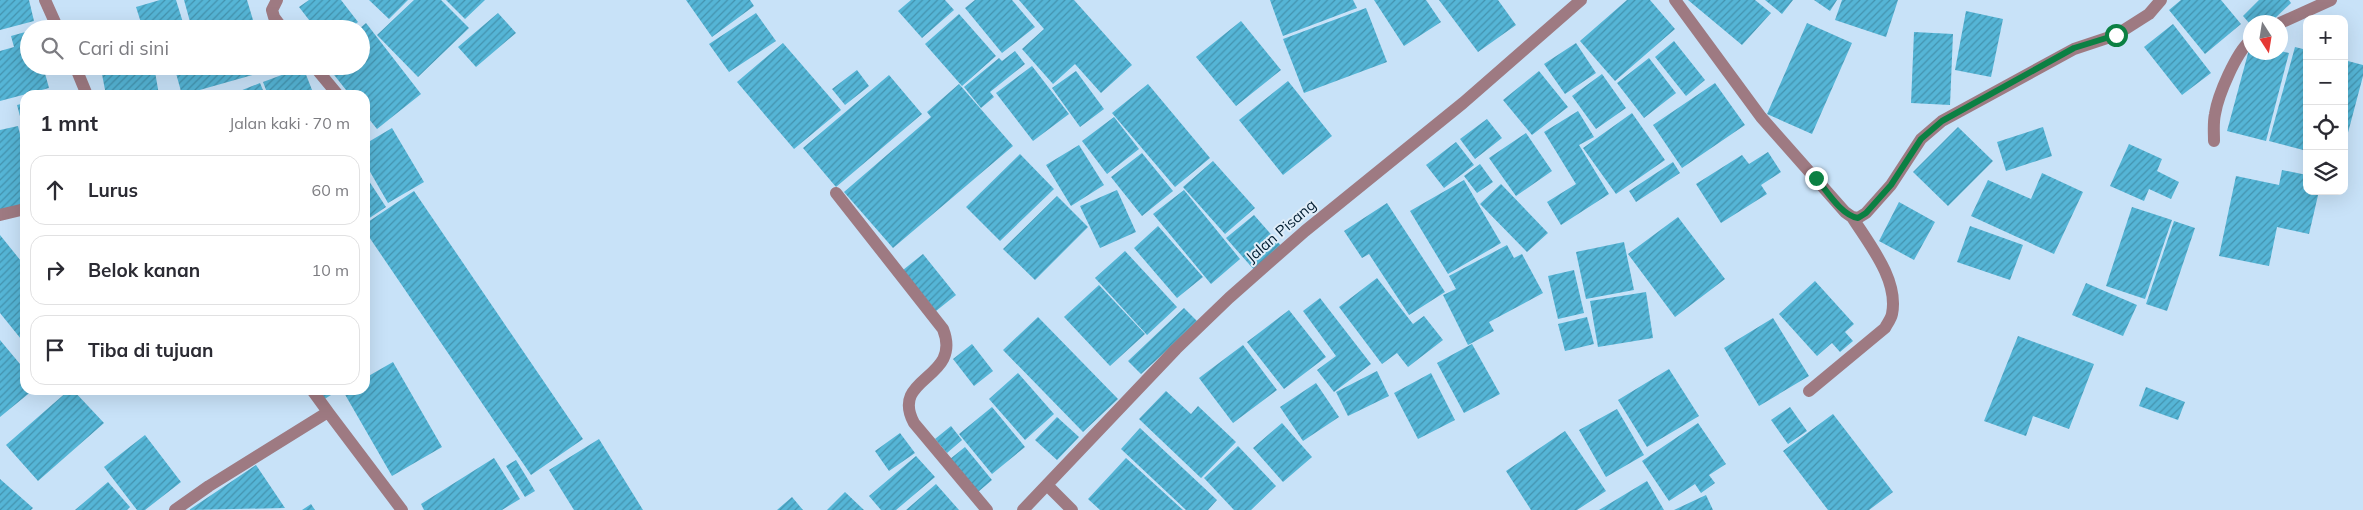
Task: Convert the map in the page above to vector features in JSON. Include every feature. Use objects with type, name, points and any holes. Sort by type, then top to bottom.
[{"type":"street","points":[[45,0],[54,20]]},
{"type":"street","points":[[276,20],[272,10],[277,0]]},
{"type":"street","name":"Jalan Pisang","points":[[1024,510],[1176,349],[1229,298],[1305,231],[1462,103],[1581,0]]},
{"type":"street","points":[[1675,0],[1760,118],[1852,217],[1888,279],[1892,297],[1892,314],[1885,328],[1810,390]]},
{"type":"street","points":[[1852,217],[1858,218],[1866,213],[1891,185],[1921,139],[1942,121],[2074,48],[2116,35],[2148,14],[2161,0]]},
{"type":"street","points":[[2288,19],[2331,0]]},
{"type":"street","points":[[2214,141],[2215,113],[2243,47]]},
{"type":"street","points":[[79,75],[85,90]]},
{"type":"street","points":[[321,75],[334,90]]},
{"type":"street","points":[[836,193],[943,329],[947,339],[947,349],[942,364],[911,392],[907,402],[909,413],[914,422],[987,510]]},
{"type":"street","points":[[0,215],[20,210]]},
{"type":"street","points":[[316,395],[402,510]]},
{"type":"street","points":[[175,510],[328,412]]},
{"type":"street","points":[[1048,485],[1072,510]]},
{"type":"building","points":[[0,0],[29,0],[34,20],[20,20],[20,25],[0,30]]},
{"type":"building","points":[[160,0],[176,0],[182,20],[140,20],[136,7]]},
{"type":"building","points":[[184,0],[247,0],[253,20],[190,20]]},
{"type":"building","points":[[309,0],[341,0],[356,20],[309,20],[299,7]]},
{"type":"building","points":[[369,0],[408,0],[389,19]]},
{"type":"building","points":[[414,0],[441,0],[469,28],[418,77],[377,35]]},
{"type":"building","points":[[446,0],[485,0],[465,19]]},
{"type":"building","points":[[686,0],[750,0],[754,6],[712,37]]},
{"type":"building","points":[[911,0],[945,0],[954,10],[922,38],[898,11]]},
{"type":"building","points":[[975,0],[1012,0],[1035,27],[1002,53],[965,8]]},
{"type":"building","points":[[1019,0],[1074,0],[1132,65],[1101,93],[1075,64],[1053,84],[1022,49],[1044,29]]},
{"type":"building","points":[[1270,0],[1353,0],[1357,8],[1283,36]]},
{"type":"building","points":[[1374,0],[1426,0],[1441,22],[1404,46]]},
{"type":"building","points":[[1439,0],[1498,0],[1516,25],[1478,52]]},
{"type":"building","points":[[1627,0],[1650,0],[1675,29],[1615,81],[1580,41]]},
{"type":"building","points":[[1688,0],[1755,0],[1771,13],[1742,45]]},
{"type":"building","points":[[1765,0],[1793,0],[1782,14]]},
{"type":"building","points":[[1814,0],[1837,0],[1830,11]]},
{"type":"building","points":[[1842,0],[1898,0],[1886,37],[1835,20]]},
{"type":"building","points":[[2181,0],[2221,0],[2241,24],[2205,54],[2169,10]]},
{"type":"building","points":[[2259,0],[2289,0],[2291,3],[2278,15],[2244,15]]},
{"type":"building","points":[[1366,8],[1387,62],[1304,93],[1283,39]]},
{"type":"building","points":[[1966,11],[2003,19],[1991,77],[1955,70]]},
{"type":"building","points":[[498,13],[516,33],[476,67],[458,47]]},
{"type":"building","points":[[756,13],[776,41],[729,72],[709,44]]},
{"type":"building","points":[[959,14],[996,56],[962,86],[925,44]]},
{"type":"building","points":[[1241,21],[1281,70],[1236,106],[1196,57]]},
{"type":"building","points":[[1807,23],[1852,43],[1812,134],[1767,114]]},
{"type":"building","points":[[2173,24],[2211,73],[2182,95],[2144,47]]},
{"type":"building","points":[[370,28],[421,94],[377,129],[370,120],[370,90],[346,90],[334,75],[370,75]]},
{"type":"building","points":[[1914,32],[1953,34],[1950,105],[1911,103]]},
{"type":"building","points":[[20,34],[20,75],[45,75],[49,88],[20,90],[20,96],[0,101],[0,51],[14,47],[11,36]]},
{"type":"building","points":[[1674,41],[1705,80],[1686,96],[1655,57]]},
{"type":"building","points":[[783,43],[841,110],[794,149],[737,82]]},
{"type":"building","points":[[1576,43],[1596,73],[1565,94],[1544,64]]},
{"type":"building","points":[[2295,47],[2303,49],[2303,150],[2269,141]]},
{"type":"building","points":[[1015,51],[1025,64],[990,92],[994,97],[981,108],[964,87],[999,58],[1002,61]]},
{"type":"building","points":[[1649,58],[1676,93],[1644,118],[1617,83]]},
{"type":"building","points":[[2246,60],[2287,60],[2266,141],[2227,131]]},
{"type":"building","points":[[2348,61],[2363,65],[2363,76],[2348,133]]},
{"type":"building","points":[[1032,66],[1069,114],[1033,141],[996,93]]},
{"type":"building","points":[[857,70],[869,86],[845,105],[832,89]]},
{"type":"building","points":[[1076,71],[1104,109],[1080,127],[1052,88]]},
{"type":"building","points":[[1539,71],[1568,107],[1532,135],[1503,100]]},
{"type":"building","points":[[1602,74],[1626,108],[1596,129],[1572,96]]},
{"type":"building","points":[[102,75],[156,75],[158,90],[105,90]]},
{"type":"building","points":[[176,75],[252,75],[200,90],[181,90]]},
{"type":"building","points":[[282,75],[306,75],[312,90],[266,90],[263,82]]},
{"type":"building","points":[[889,75],[922,114],[836,187],[803,148]]},
{"type":"building","points":[[1288,81],[1332,136],[1283,175],[1239,120]]},
{"type":"building","points":[[260,83],[263,90],[242,90]]},
{"type":"building","points":[[1715,83],[1745,125],[1682,168],[1653,125]]},
{"type":"building","points":[[959,84],[1013,146],[893,248],[844,192],[931,117],[927,112]]},
{"type":"building","points":[[1148,84],[1210,158],[1175,187],[1112,113]]},
{"type":"building","points":[[20,104],[20,116],[17,105]]},
{"type":"building","points":[[1578,111],[1594,137],[1579,145],[1609,194],[1561,225],[1547,202],[1576,184],[1544,132]]},
{"type":"building","points":[[1632,113],[1665,160],[1616,194],[1583,148]]},
{"type":"building","points":[[1114,117],[1139,149],[1107,174],[1082,141]]},
{"type":"building","points":[[1487,119],[1502,138],[1475,159],[1460,139]]},
{"type":"building","points":[[18,126],[20,134],[20,205],[0,210],[0,130]]},
{"type":"building","points":[[1958,127],[1993,161],[1948,206],[1913,172]]},
{"type":"building","points":[[2043,127],[2052,156],[2006,171],[1997,142]]},
{"type":"building","points":[[392,128],[424,182],[388,203],[370,172],[370,141]]},
{"type":"building","points":[[1526,133],[1552,171],[1516,196],[1489,158]]},
{"type":"building","points":[[1456,142],[1474,165],[1444,188],[1426,165]]},
{"type":"building","points":[[2129,144],[2162,159],[2157,171],[2179,182],[2171,199],[2149,189],[2144,201],[2110,186]]},
{"type":"building","points":[[1079,145],[1104,185],[1071,206],[1046,165]]},
{"type":"building","points":[[1768,152],[1781,172],[1761,185],[1767,194],[1721,223],[1696,184],[1742,155],[1749,164]]},
{"type":"building","points":[[1142,153],[1173,191],[1142,216],[1111,177]]},
{"type":"building","points":[[1020,154],[1054,189],[1000,241],[966,207]]},
{"type":"building","points":[[1213,161],[1255,208],[1225,234],[1183,187]]},
{"type":"building","points":[[1673,162],[1680,173],[1636,202],[1629,191]]},
{"type":"building","points":[[1480,164],[1493,182],[1477,193],[1464,176]]},
{"type":"building","points":[[2282,170],[2303,174],[2303,195],[2318,195],[2309,234],[2277,227],[2269,266],[2219,256],[2236,176],[2279,185]]},
{"type":"building","points":[[2042,173],[2083,192],[2054,254],[1971,216],[1988,180],[2031,199]]},
{"type":"building","points":[[1464,180],[1501,243],[1448,274],[1410,211]]},
{"type":"building","points":[[370,183],[386,207],[370,218]]},
{"type":"building","points":[[1501,184],[1548,233],[1527,252],[1480,204]]},
{"type":"building","points":[[1117,190],[1136,232],[1100,248],[1080,206]]},
{"type":"building","points":[[1184,190],[1240,259],[1211,284],[1153,214]]},
{"type":"building","points":[[414,191],[583,439],[531,475],[370,238],[370,221]]},
{"type":"building","points":[[1057,196],[1088,227],[1035,280],[1003,249]]},
{"type":"building","points":[[1899,202],[1935,222],[1914,260],[1879,241]]},
{"type":"building","points":[[1387,203],[1445,292],[1409,315],[1369,254],[1362,258],[1344,231]]},
{"type":"building","points":[[2132,207],[2172,220],[2145,299],[2106,286]]},
{"type":"building","points":[[1254,215],[1283,248],[1256,272],[1226,238]]},
{"type":"building","points":[[1678,217],[1725,279],[1675,317],[1628,254]]},
{"type":"building","points":[[2174,221],[2195,228],[2167,311],[2146,304]]},
{"type":"building","points":[[1158,226],[1203,277],[1177,298],[1134,248]]},
{"type":"building","points":[[1970,226],[2023,245],[2010,280],[1957,262]]},
{"type":"building","points":[[0,235],[20,260],[20,338],[0,313]]},
{"type":"building","points":[[1624,242],[1634,290],[1586,299],[1576,252]]},
{"type":"building","points":[[1507,245],[1514,258],[1522,254],[1543,293],[1489,322],[1494,331],[1468,345],[1443,295],[1456,289],[1449,276]]},
{"type":"building","points":[[1125,251],[1177,307],[1147,335],[1095,278]]},
{"type":"building","points":[[923,254],[956,295],[936,311],[903,270]]},
{"type":"building","points":[[1574,270],[1584,313],[1558,319],[1548,276]]},
{"type":"building","points":[[1377,278],[1413,324],[1424,316],[1443,340],[1408,367],[1397,353],[1382,364],[1339,307]]},
{"type":"building","points":[[1815,281],[1854,324],[1845,332],[1853,341],[1840,352],[1832,343],[1817,356],[1779,314]]},
{"type":"building","points":[[2086,283],[2137,305],[2123,336],[2072,315]]},
{"type":"building","points":[[1099,285],[1145,334],[1110,366],[1064,317]]},
{"type":"building","points":[[1646,292],[1653,338],[1598,347],[1590,301]]},
{"type":"building","points":[[1320,298],[1371,364],[1334,392],[1317,370],[1336,356],[1303,311]]},
{"type":"building","points":[[1184,308],[1198,322],[1141,374],[1128,361]]},
{"type":"building","points":[[1289,310],[1326,357],[1284,389],[1247,342]]},
{"type":"building","points":[[1038,317],[1118,399],[1083,432],[1003,350]]},
{"type":"building","points":[[1587,317],[1594,344],[1565,351],[1558,324]]},
{"type":"building","points":[[1773,318],[1809,376],[1759,406],[1724,348]]},
{"type":"building","points":[[2018,336],[2094,364],[2069,429],[2033,416],[2026,436],[1984,421]]},
{"type":"building","points":[[0,340],[20,364],[20,395],[27,395],[0,417]]},
{"type":"building","points":[[972,344],[993,371],[974,386],[953,359]]},
{"type":"building","points":[[1472,344],[1500,394],[1464,413],[1437,363]]},
{"type":"building","points":[[1243,345],[1277,390],[1233,423],[1199,378]]},
{"type":"building","points":[[393,362],[442,447],[392,476],[345,395],[370,395],[370,375]]},
{"type":"building","points":[[1669,369],[1699,416],[1647,447],[1618,400]]},
{"type":"building","points":[[1377,371],[1389,396],[1348,416],[1336,392]]},
{"type":"building","points":[[1018,373],[1054,414],[1025,440],[989,399]]},
{"type":"building","points":[[1431,373],[1455,420],[1418,439],[1394,393]]},
{"type":"building","points":[[1316,383],[1339,417],[1303,441],[1280,407]]},
{"type":"building","points":[[2146,387],[2185,402],[2178,420],[2139,406]]},
{"type":"building","points":[[1166,391],[1191,414],[1198,406],[1236,442],[1201,478],[1139,419]]},
{"type":"building","points":[[63,395],[78,395],[104,423],[38,481],[6,445]]},
{"type":"building","points":[[320,395],[331,395],[323,400]]},
{"type":"building","points":[[992,407],[1025,447],[992,474],[959,434]]},
{"type":"building","points":[[1790,407],[1807,431],[1788,444],[1771,420]]},
{"type":"building","points":[[1617,409],[1644,455],[1606,477],[1579,430]]},
{"type":"building","points":[[1833,414],[1893,492],[1869,510],[1828,510],[1783,451]]},
{"type":"building","points":[[1057,417],[1079,437],[1057,460],[1035,440]]},
{"type":"building","points":[[1282,423],[1312,457],[1283,482],[1253,448]]},
{"type":"building","points":[[1698,423],[1726,464],[1709,475],[1715,483],[1701,493],[1695,484],[1669,501],[1642,461]]},
{"type":"building","points":[[951,426],[962,440],[947,453],[935,439]]},
{"type":"building","points":[[1140,428],[1217,500],[1208,510],[1186,510],[1121,449]]},
{"type":"building","points":[[1565,431],[1606,491],[1577,510],[1531,510],[1506,471]]},
{"type":"building","points":[[900,433],[915,453],[889,471],[875,451]]},
{"type":"building","points":[[145,435],[181,482],[145,510],[137,510],[104,467]]},
{"type":"building","points":[[599,439],[643,510],[574,510],[549,470]]},
{"type":"building","points":[[1238,446],[1276,486],[1251,510],[1234,510],[1204,478]]},
{"type":"building","points":[[965,447],[992,480],[978,492],[950,459]]},
{"type":"building","points":[[916,456],[935,477],[896,510],[881,510],[869,496]]},
{"type":"building","points":[[494,458],[520,499],[502,510],[424,510],[421,504]]},
{"type":"building","points":[[1126,458],[1183,510],[1100,510],[1088,499]]},
{"type":"building","points":[[516,460],[535,491],[525,497],[506,466]]},
{"type":"building","points":[[256,465],[285,508],[189,510]]},
{"type":"building","points":[[0,479],[33,508],[31,510],[0,510]]},
{"type":"building","points":[[1647,481],[1664,510],[1599,510]]},
{"type":"building","points":[[108,482],[130,507],[127,510],[75,510]]},
{"type":"building","points":[[936,484],[959,510],[906,510]]},
{"type":"building","points":[[845,492],[864,510],[827,510]]},
{"type":"building","points":[[1706,495],[1713,510],[1674,510]]},
{"type":"building","points":[[792,497],[803,510],[777,510]]},
{"type":"building","points":[[311,504],[315,510],[302,510]]},
{"type":"route","points":[[1816,178],[1845,212],[1852,217],[1858,218],[1866,213],[1891,185],[1921,139],[1942,121],[1966,106],[1997,92],[2074,48],[2116,35]]}]
